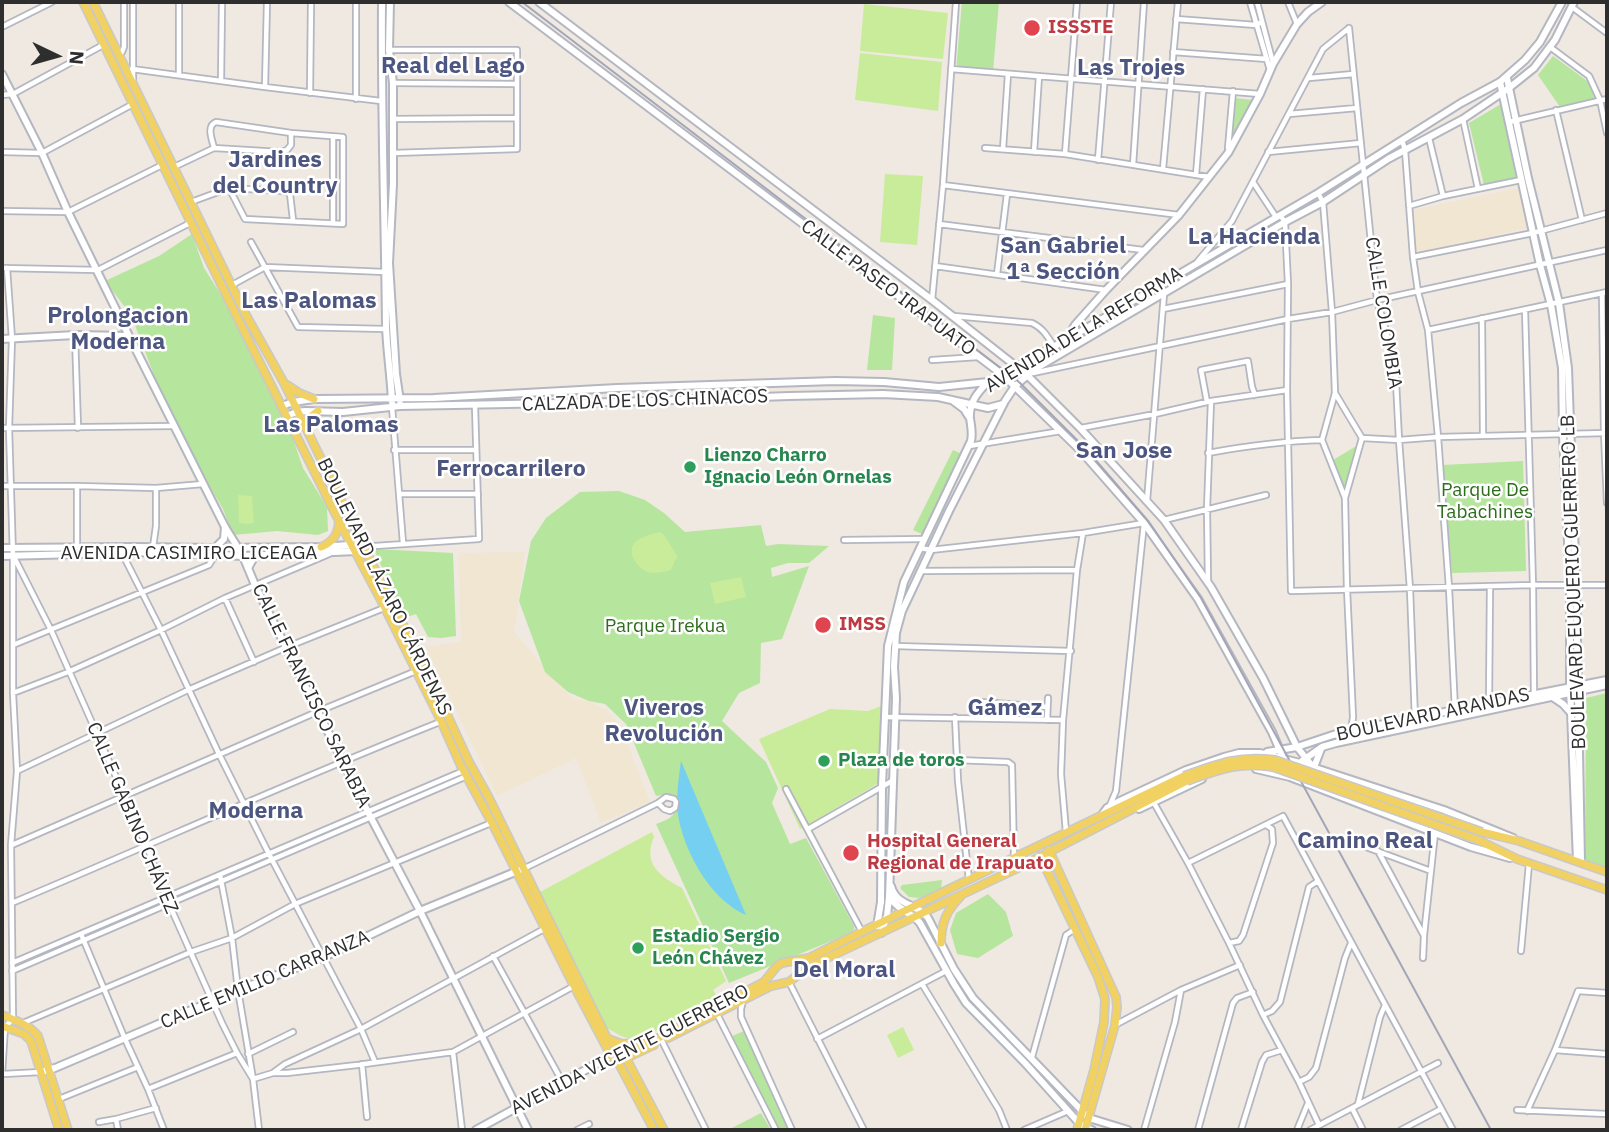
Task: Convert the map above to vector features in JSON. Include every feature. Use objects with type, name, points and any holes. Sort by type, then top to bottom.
[{"type":"main road","name":"BOULEVARD LÁZARO CÁRDENAS","points":[[83,2],[286,416],[355,548],[466,773],[520,870],[544,929],[611,1056],[618,1062],[654,1130]]},
{"type":"main road","name":"BOULEVARD LÁZARO CÁRDENAS","points":[[93,2],[232,285],[428,671],[520,870],[606,1036],[623,1055],[664,1130]]},
{"type":"main road","points":[[382,2],[381,101],[397,404]]},
{"type":"main road","points":[[390,2],[393,153],[386,329],[392,398]]},
{"type":"main road","name":"CALLE PASEO IRAPUATO","points":[[509,2],[1003,375],[1061,431],[1144,523],[1198,599],[1272,732],[1290,777]]},
{"type":"main road","name":"CALLE PASEO IRAPUATO","points":[[539,2],[1028,375],[1164,520],[1208,582],[1263,678],[1302,760]]},
{"type":"main road","points":[[1066,340],[1075,325],[1105,290],[1179,215],[1228,153],[1260,94],[1270,64],[1297,24],[1322,2]]},
{"type":"main road","name":"AVENIDA DE LA REFORMA","points":[[879,929],[884,717],[892,646],[904,582],[970,446],[973,436],[971,404],[978,392],[988,382],[1054,347],[1318,193],[1461,103],[1507,78],[1540,42],[1562,2]]},
{"type":"main road","name":"AVENIDA DE LA REFORMA","points":[[886,921],[896,698],[892,646],[902,611],[949,511],[1003,404],[1015,386],[1028,375],[1164,293],[1323,202],[1365,174],[1463,119],[1506,91],[1534,68],[1555,40],[1573,4]]},
{"type":"main road","name":"CALLE FRANCISCO SARABIA","points":[[2,74],[43,153],[68,212],[129,336],[225,527],[243,556],[342,761],[396,863],[528,1130]]},
{"type":"main road","points":[[1507,78],[1506,91],[1512,121]]},
{"type":"main road","points":[[1500,82],[1506,91]]},
{"type":"main road","name":"BOULEVARD EUQUERIO GUERRERO LB","points":[[1512,121],[1521,180],[1551,305],[1562,368],[1573,585],[1579,861]]},
{"type":"main road","name":"BOULEVARD EUQUERIO GUERRERO LB","points":[[1512,121],[1559,303],[1568,368],[1566,435]]},
{"type":"main road","points":[[2,339],[75,335],[129,336]]},
{"type":"main road","points":[[988,364],[988,382]]},
{"type":"main road","name":"CALZADA DE LOS CHINACOS","points":[[286,416],[297,412],[343,412],[434,398],[617,388],[835,381],[939,387],[988,382]]},
{"type":"main road","points":[[284,383],[314,399]]},
{"type":"main road","points":[[727,384],[727,398]]},
{"type":"main road","points":[[900,395],[901,384]]},
{"type":"main road","name":"CALZADA DE LOS CHINACOS","points":[[282,406],[314,399],[392,398],[397,404],[475,406],[900,395],[950,399],[988,408],[1003,404]]},
{"type":"main road","points":[[950,399],[964,409],[970,420]]},
{"type":"main road","points":[[305,428],[311,416],[318,411]]},
{"type":"main road","points":[[940,507],[949,511]]},
{"type":"main road","points":[[321,547],[334,539],[339,521]]},
{"type":"main road","points":[[215,552],[223,539],[225,527]]},
{"type":"main road","name":"AVENIDA CASIMIRO LICEAGA","points":[[2,557],[13,552],[77,548],[153,547],[243,556],[330,553],[365,547]]},
{"type":"main road","name":"AVENIDA CASIMIRO LICEAGA","points":[[2,548],[13,552],[122,553],[215,552],[238,547],[355,548]]},
{"type":"main road","points":[[248,568],[257,555]]},
{"type":"main road","points":[[904,582],[914,586]]},
{"type":"main road","name":"BOULEVARD ARANDAS","points":[[1107,808],[1185,770],[1239,753],[1264,753],[1297,747],[1359,729],[1415,722],[1607,682]]},
{"type":"main road","name":"BOULEVARD EUQUERIO GUERRERO LB","points":[[1574,689],[1571,713],[1579,861]]},
{"type":"main road","name":"BOULEVARD ARANDAS","points":[[1290,777],[1302,760],[1322,747],[1455,710],[1535,697],[1552,697],[1574,689]]},
{"type":"main road","points":[[886,694],[896,698]]},
{"type":"main road","points":[[1552,697],[1571,713]]},
{"type":"main road","points":[[1264,753],[1270,744],[1272,732]]},
{"type":"main road","points":[[1308,783],[1322,747]]},
{"type":"main road","points":[[1264,753],[1302,760],[1313,767],[1444,810],[1519,841]]},
{"type":"main road","points":[[1264,753],[1269,763],[1265,770]]},
{"type":"main road","name":"AVENIDA VICENTE GUERRERO","points":[[476,1130],[611,1056],[623,1055],[658,1041],[771,986],[789,982],[808,967],[879,929],[886,921],[1101,816],[1185,779],[1237,765],[1273,767],[1480,836],[1519,841],[1607,872]]},
{"type":"main road","points":[[1098,826],[1220,772],[1234,769],[1265,770],[1308,783],[1471,847],[1517,859]]},
{"type":"main road","name":"AVENIDA VICENTE GUERRERO","points":[[658,1041],[764,982],[782,963],[810,958],[862,932],[879,929],[924,913],[1040,856],[1185,779]]},
{"type":"main road","points":[[1101,816],[1107,808]]},
{"type":"main road","name":"AVENIDA VICENTE GUERRERO","points":[[1480,836],[1517,859],[1607,890]]},
{"type":"main road","points":[[1049,850],[1116,997],[1115,1026],[1086,1115]]},
{"type":"main road","points":[[1040,856],[1098,977],[1105,999],[1106,1010],[1084,1129]]},
{"type":"main road","name":"CALLE EMILIO CARRANZA","points":[[45,1071],[324,957],[420,911],[520,870]]},
{"type":"main road","name":"AVENIDA DE LA REFORMA","points":[[881,879],[892,903],[915,917]]},
{"type":"main road","points":[[889,880],[897,898],[924,913],[973,998],[1086,1115],[1128,1130]]},
{"type":"main road","points":[[941,943],[941,928],[945,917],[950,907],[964,893]]},
{"type":"main road","points":[[915,917],[966,1003],[1084,1129]]},
{"type":"main road","points":[[794,960],[800,975]]},
{"type":"main road","points":[[773,970],[778,984]]},
{"type":"main road","points":[[2,1015],[22,1023],[38,1036],[60,1130]]},
{"type":"main road","points":[[3,1026],[24,1034],[31,1041],[58,1099],[68,1130]]},
{"type":"main road","points":[[606,1036],[627,1045],[658,1041]]},
{"type":"main road","name":"AVENIDA VICENTE GUERRERO","points":[[618,1062],[623,1055]]},
{"type":"street","points":[[2,27],[52,2]]},
{"type":"street","points":[[118,54],[124,47],[124,2]]},
{"type":"street","points":[[133,2],[133,85]]},
{"type":"street","points":[[178,2],[179,75]]},
{"type":"street","points":[[221,81],[222,2]]},
{"type":"street","points":[[265,88],[267,2]]},
{"type":"street","points":[[310,93],[311,2]]},
{"type":"street","points":[[356,2],[356,99]]},
{"type":"street","points":[[932,300],[956,2]]},
{"type":"street","points":[[1065,154],[1077,2]]},
{"type":"street","points":[[1098,160],[1111,2]]},
{"type":"street","points":[[1133,165],[1144,2]]},
{"type":"street","points":[[1163,169],[1178,2]]},
{"type":"street","points":[[1250,2],[1270,64]]},
{"type":"street","points":[[1257,2],[1270,64]]},
{"type":"street","points":[[1289,2],[1297,24]]},
{"type":"street","points":[[1573,4],[1607,33]]},
{"type":"street","points":[[1176,19],[1256,25],[1262,22]]},
{"type":"street","name":"CALLE COLOMBIA","points":[[1308,78],[1323,49],[1349,28],[1377,300],[1395,362],[1410,589],[1415,722]]},
{"type":"street","points":[[2,95],[13,94],[103,45]]},
{"type":"street","points":[[1550,47],[1589,76],[1600,100],[1607,132]]},
{"type":"street","points":[[389,50],[517,50],[517,149],[393,153]]},
{"type":"street","points":[[1173,52],[1270,64]]},
{"type":"street","points":[[132,69],[381,101]]},
{"type":"street","points":[[951,69],[1260,94]]},
{"type":"street","points":[[1003,149],[1008,74]]},
{"type":"street","points":[[1195,264],[1232,221],[1308,78],[1353,74]]},
{"type":"street","points":[[1034,152],[1040,76]]},
{"type":"street","points":[[393,83],[517,84]]},
{"type":"street","points":[[1196,175],[1203,89]]},
{"type":"street","points":[[1228,153],[1233,91]]},
{"type":"street","points":[[1512,121],[1607,99]]},
{"type":"street","points":[[2,152],[43,153],[132,104]]},
{"type":"street","points":[[1289,114],[1357,108]]},
{"type":"street","points":[[1556,110],[1582,220]]},
{"type":"street","points":[[393,119],[517,118]]},
{"type":"street","points":[[1463,119],[1478,189]]},
{"type":"street","points":[[214,148],[210,127],[216,122],[291,133],[343,137],[343,224],[245,219],[229,188]]},
{"type":"street","points":[[174,167],[214,148],[280,152],[287,150],[291,133]]},
{"type":"street","points":[[332,222],[333,137]]},
{"type":"street","points":[[1429,138],[1443,196]]},
{"type":"street","points":[[1402,140],[1413,257],[1418,292],[1428,330],[1438,437],[1455,710]]},
{"type":"street","points":[[1268,152],[1361,143]]},
{"type":"street","points":[[985,148],[1065,154],[1209,177]]},
{"type":"street","points":[[2,211],[68,212],[162,165]]},
{"type":"street","points":[[1409,206],[1521,180]]},
{"type":"street","points":[[1253,182],[1285,222],[1291,591],[1607,585]]},
{"type":"street","points":[[943,185],[1179,215]]},
{"type":"street","points":[[191,202],[229,188],[288,192],[293,220]]},
{"type":"street","points":[[1318,193],[1323,202],[1335,393],[1322,440],[1345,498]]},
{"type":"street","points":[[997,274],[1007,194]]},
{"type":"street","points":[[1413,257],[1533,233],[1607,213]]},
{"type":"street","points":[[2,1074],[3,1026],[13,1020],[12,845],[17,771],[13,693],[13,552],[9,428],[12,339],[4,268],[98,270],[190,223]]},
{"type":"street","points":[[939,224],[1143,250]]},
{"type":"street","points":[[251,242],[298,327],[386,329]]},
{"type":"street","points":[[1028,375],[1332,312],[1607,250]]},
{"type":"street","points":[[934,266],[1105,290]]},
{"type":"street","points":[[232,285],[265,267],[388,273]]},
{"type":"street","points":[[1163,309],[1288,284]]},
{"type":"street","points":[[1147,502],[1164,293]]},
{"type":"street","points":[[1428,330],[1605,293],[1607,503]]},
{"type":"street","points":[[1525,310],[1535,697]]},
{"type":"street","points":[[951,316],[1032,323],[1043,330],[1054,347]]},
{"type":"street","points":[[1482,318],[1483,436]]},
{"type":"street","points":[[75,335],[78,428]]},
{"type":"street","points":[[932,360],[979,357]]},
{"type":"street","points":[[1208,582],[1209,401],[1201,370],[1248,361],[1255,395]]},
{"type":"street","points":[[1080,428],[1209,401],[1287,390]]},
{"type":"street","points":[[1335,393],[1362,438],[1345,498],[1353,717],[1351,740]]},
{"type":"street","points":[[397,404],[394,450],[402,543]]},
{"type":"street","points":[[398,494],[478,494],[475,406]]},
{"type":"street","points":[[2,428],[175,426]]},
{"type":"street","points":[[970,446],[1061,431]]},
{"type":"street","points":[[1362,438],[1399,440],[1605,433]]},
{"type":"street","points":[[1208,453],[1261,444],[1322,440]]},
{"type":"street","points":[[394,450],[476,450]]},
{"type":"street","points":[[2,486],[156,488],[203,484]]},
{"type":"street","points":[[77,486],[77,548]]},
{"type":"street","points":[[153,547],[156,488]]},
{"type":"street","name":"AVENIDA CASIMIRO LICEAGA","points":[[365,547],[479,539],[478,494]]},
{"type":"street","points":[[1164,520],[1266,495]]},
{"type":"street","points":[[920,548],[931,550],[1083,533],[1144,523],[1116,791],[1107,808]]},
{"type":"street","points":[[1066,834],[1061,774],[1063,720],[1083,533]]},
{"type":"street","points":[[844,540],[925,539]]},
{"type":"street","name":"CALLE GABINO CHÁVEZ","points":[[13,552],[51,630],[222,1023],[253,1079]]},
{"type":"street","points":[[13,645],[209,565],[215,552]]},
{"type":"street","points":[[122,553],[272,860],[361,1030],[374,1062]]},
{"type":"street","points":[[13,693],[68,672],[225,598],[330,553]]},
{"type":"street","points":[[922,570],[1077,570]]},
{"type":"street","points":[[1489,704],[1490,586]]},
{"type":"street","points":[[225,598],[254,662]]},
{"type":"street","points":[[17,771],[188,690],[385,608]]},
{"type":"street","points":[[892,646],[1071,651]]},
{"type":"street","points":[[12,845],[416,671]]},
{"type":"street","points":[[1047,720],[1048,698]]},
{"type":"street","points":[[981,702],[1047,707]]},
{"type":"street","points":[[884,717],[1063,720]]},
{"type":"street","points":[[955,717],[956,760],[970,880]]},
{"type":"street","points":[[1353,717],[1361,737]]},
{"type":"street","points":[[12,903],[441,721]]},
{"type":"street","points":[[956,760],[1010,763],[1013,769],[1014,858]]},
{"type":"street","points":[[12,971],[272,860],[466,773]]},
{"type":"street","points":[[808,829],[892,781]]},
{"type":"street","points":[[786,789],[862,932]]},
{"type":"street","points":[[520,870],[658,803]]},
{"type":"street","points":[[1154,803],[1229,943],[1319,1125]]},
{"type":"street","points":[[12,963],[269,854],[370,815]]},
{"type":"street","points":[[1188,863],[1283,816],[1453,1130]]},
{"type":"street","points":[[22,1023],[191,952],[232,938],[295,904],[492,822]]},
{"type":"street","points":[[1229,943],[1239,941],[1243,935],[1273,844],[1272,829],[1266,825]]},
{"type":"street","points":[[1423,958],[1435,834]]},
{"type":"street","points":[[1366,847],[1431,871]]},
{"type":"street","points":[[1378,851],[1424,935]]},
{"type":"street","points":[[1521,951],[1529,864]]},
{"type":"street","points":[[220,875],[232,938],[259,1130]]},
{"type":"street","points":[[1263,1015],[1272,1011],[1280,1002],[1309,887],[1318,881]]},
{"type":"street","points":[[273,1073],[285,1064],[361,1030],[544,929]]},
{"type":"street","points":[[1032,1057],[1066,935],[1076,929]]},
{"type":"street","points":[[81,934],[164,1130]]},
{"type":"street","points":[[1299,1082],[1309,1077],[1316,1068],[1351,942]]},
{"type":"street","points":[[493,956],[563,1083]]},
{"type":"street","points":[[1115,1026],[1181,990],[1240,965]]},
{"type":"street","points":[[817,1039],[946,971]]},
{"type":"street","points":[[789,982],[864,1130]]},
{"type":"street","points":[[922,984],[999,1110],[1007,1130]]},
{"type":"street","points":[[253,1079],[273,1073],[453,1052],[574,986]]},
{"type":"street","points":[[1144,1130],[1175,1022],[1181,990]]},
{"type":"street","points":[[1527,1111],[1578,991],[1607,993]]},
{"type":"street","points":[[1199,1130],[1233,1003],[1237,998],[1253,992]]},
{"type":"street","points":[[743,1001],[741,1017],[792,1130]]},
{"type":"street","points":[[1358,1104],[1385,1004]]},
{"type":"street","points":[[717,1014],[776,1130]]},
{"type":"street","points":[[248,1054],[293,1032]]},
{"type":"street","points":[[658,1041],[706,1130]]},
{"type":"street","points":[[1241,1130],[1262,1062],[1266,1055],[1282,1050]]},
{"type":"street","points":[[1555,1050],[1607,1054]]},
{"type":"street","points":[[453,1052],[462,1130]]},
{"type":"street","points":[[148,1089],[237,1053]]},
{"type":"street","points":[[1310,1130],[1438,1063]]},
{"type":"street","points":[[362,1064],[367,1116]]},
{"type":"street","points":[[58,1099],[138,1067]]},
{"type":"street","name":"CALLE EMILIO CARRANZA","points":[[2,1074],[45,1071]]},
{"type":"street","points":[[1297,1130],[1308,1103]]},
{"type":"street","points":[[99,1122],[156,1108]]},
{"type":"street","points":[[1352,1108],[1363,1130]]},
{"type":"street","points":[[1401,1130],[1441,1109]]},
{"type":"street","points":[[1517,1110],[1607,1114]]},
{"type":"street","points":[[1024,1130],[1069,1111]]},
{"type":"street","points":[[116,1119],[118,1130]]},
{"type":"street","points":[[577,1130],[589,1124]]},
{"type":"shaded area","points":[[1518,188],[1527,228],[1416,254],[1413,210]]},
{"type":"shaded area","points":[[525,552],[514,632],[573,700],[589,701],[606,710],[621,727],[650,802],[601,823],[576,758],[497,796],[426,647],[461,642],[459,553]]},
{"type":"green space","points":[[962,2],[999,2],[993,72],[956,70]]},
{"type":"green space","points":[[864,4],[948,13],[943,59],[860,51]]},
{"type":"green space","points":[[860,53],[942,62],[938,111],[855,100]]},
{"type":"green space","points":[[1553,56],[1590,83],[1595,100],[1560,107],[1538,75]]},
{"type":"green space","points":[[1235,98],[1253,100],[1229,147]]},
{"type":"green space","points":[[1501,104],[1516,178],[1484,185],[1469,123]]},
{"type":"green space","points":[[885,174],[923,176],[917,245],[880,242]]},
{"type":"green space","points":[[192,234],[204,268],[228,306],[287,421],[303,468],[327,507],[328,531],[318,535],[277,531],[233,535],[223,509],[157,383],[131,315],[105,281],[159,256]]},
{"type":"green space","points":[[873,315],[895,318],[892,370],[867,370]]},
{"type":"green space","points":[[1358,445],[1345,485],[1342,485],[1333,460]]},
{"type":"green space","points":[[953,450],[962,454],[922,534],[913,530]]},
{"type":"green space","name":"Parque De Tabachines","points":[[1523,461],[1526,571],[1452,573],[1442,465]]},
{"type":"green space","name":"Parque Irekua","points":[[619,491],[645,500],[685,532],[761,525],[766,546],[829,546],[809,563],[788,563],[771,568],[772,577],[809,566],[782,639],[761,643],[760,683],[739,693],[722,721],[766,762],[778,788],[772,803],[790,844],[806,838],[854,930],[729,983],[656,824],[672,816],[677,798],[670,794],[656,796],[626,724],[605,704],[568,692],[545,672],[519,601],[531,541],[546,518],[580,492]]},
{"type":"green space","points":[[238,495],[252,496],[254,523],[239,523]]},
{"type":"green space","points":[[660,532],[678,557],[671,570],[648,572],[633,558],[632,548],[640,539]]},
{"type":"green space","points":[[374,549],[453,553],[456,636],[428,637],[416,614],[404,618]]},
{"type":"green space","points":[[741,577],[746,597],[715,604],[710,583]]},
{"type":"green space","points":[[1607,693],[1607,868],[1585,859],[1586,698]]},
{"type":"green space","name":"Plaza de toros","points":[[881,706],[879,783],[800,829],[759,739],[830,709],[868,711]]},
{"type":"green space","name":"Estadio Sergio León Chávez","points":[[652,832],[652,862],[661,874],[682,888],[726,981],[713,990],[716,995],[714,1000],[644,1037],[631,1039],[607,1028],[581,980],[540,892]]},
{"type":"green space","points":[[942,880],[941,888],[920,898],[909,897],[900,888],[902,885]]},
{"type":"green space","points":[[988,894],[1006,912],[1013,936],[978,958],[957,954],[950,930],[956,913]]},
{"type":"green space","points":[[903,1027],[914,1050],[898,1058],[887,1035]]},
{"type":"green space","points":[[744,1031],[793,1130],[779,1130],[732,1036]]},
{"type":"green space","points":[[761,1113],[771,1130],[728,1130]]},
{"type":"water","points":[[681,761],[746,915],[732,908],[708,884],[683,837],[677,805]]},
{"type":"railway","points":[[522,2],[1019,382],[1086,449],[1149,522],[1201,598],[1491,1130]]},
{"type":"place","name":"ISSSTE","points":[[1032,28]]},
{"type":"place","name":"Lienzo Charro Ignacio León Ornelas","points":[[690,467]]},
{"type":"place","name":"IMSS","points":[[823,625]]},
{"type":"place","name":"Plaza de toros","points":[[824,761]]},
{"type":"place","name":"Hospital General Regional de Irapuato","points":[[851,853]]},
{"type":"place","name":"Estadio Sergio León Chávez","points":[[638,948]]},
{"type":"district","name":"Real del Lago","points":[[453,66]]},
{"type":"district","name":"Las Trojes","points":[[1131,68]]},
{"type":"district","name":"Jardines del Country","points":[[275,173]]},
{"type":"district","name":"La Hacienda","points":[[1254,237]]},
{"type":"district","name":"San Gabriel 1ª Sección","points":[[1063,259]]},
{"type":"district","name":"Las Palomas","points":[[309,301]]},
{"type":"district","name":"Prolongacion Moderna","points":[[118,329]]},
{"type":"district","name":"Las Palomas","points":[[331,425]]},
{"type":"district","name":"San Jose","points":[[1124,451]]},
{"type":"district","name":"Ferrocarrilero","points":[[511,469]]},
{"type":"district","name":"Gámez","points":[[1005,708]]},
{"type":"district","name":"Viveros Revolución","points":[[664,721]]},
{"type":"district","name":"Moderna","points":[[256,811]]},
{"type":"district","name":"Camino Real","points":[[1365,841]]},
{"type":"district","name":"Del Moral","points":[[844,970]]}]
